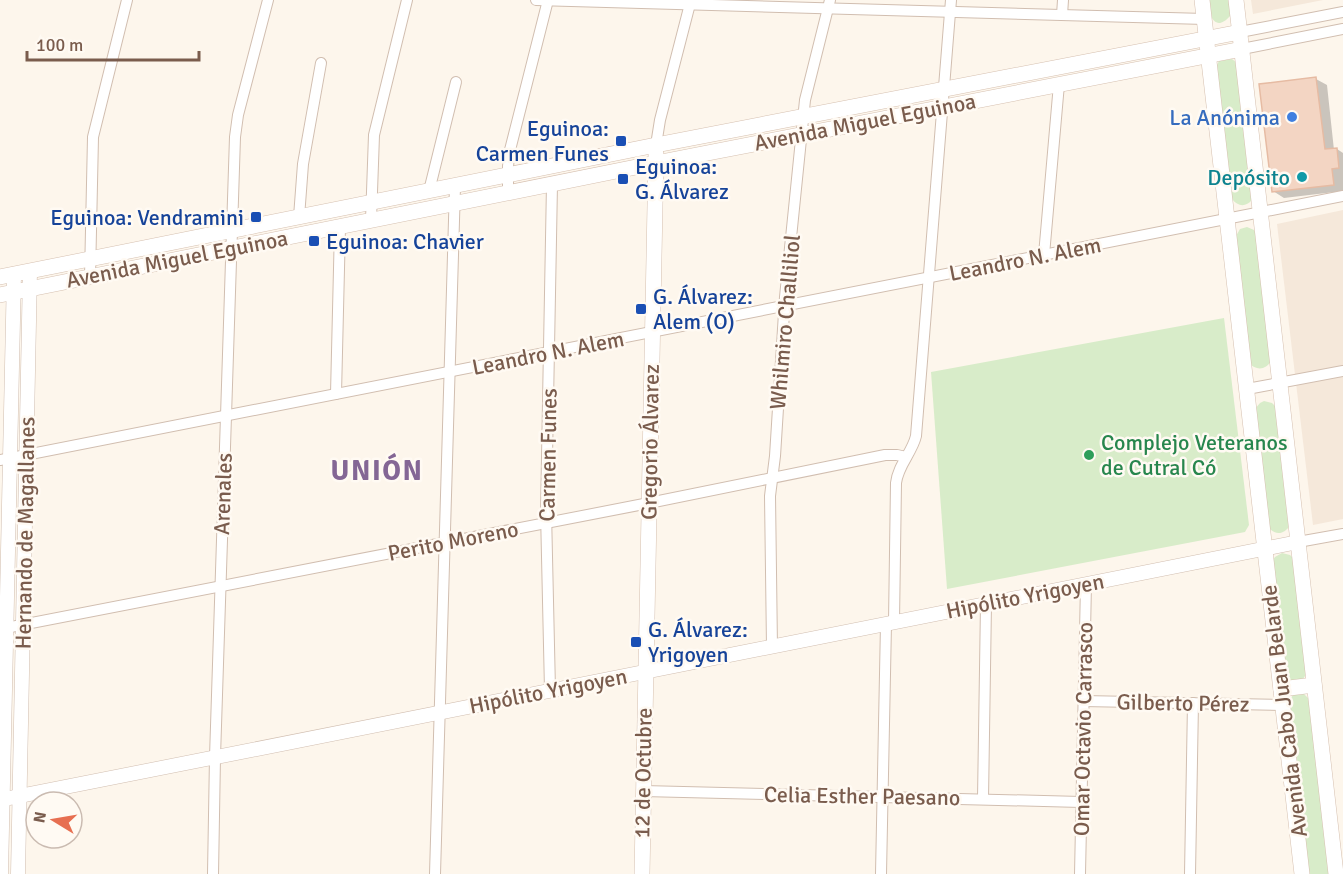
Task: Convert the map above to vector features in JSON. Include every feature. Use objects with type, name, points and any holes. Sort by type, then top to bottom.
[{"type":"main road","name":"Avenida Cabo Juan Belarde","points":[[1202,0],[1302,874]]},
{"type":"main road","name":"Avenida Cabo Juan Belarde","points":[[1236,0],[1336,874]]},
{"type":"main road","name":"Avenida Miguel Eguinoa","points":[[7,275],[657,145],[1240,32]]},
{"type":"main road","name":"Avenida Miguel Eguinoa","points":[[7,294],[656,163],[1242,49]]},
{"type":"main road","name":"Gregorio Álvarez","points":[[645,672],[657,145]]},
{"type":"main road","name":"12 de Octubre","points":[[642,874],[645,672]]},
{"type":"main road","points":[[1281,689],[1314,685]]},
{"type":"street","points":[[90,277],[94,130],[127,0]]},
{"type":"street","name":"Arenales","points":[[213,874],[230,249],[236,129],[268,0]]},
{"type":"street","points":[[372,220],[373,153],[376,126],[407,0]]},
{"type":"street","points":[[536,0],[829,4],[950,12],[1205,19]]},
{"type":"street","points":[[508,193],[510,150],[548,0]]},
{"type":"street","points":[[881,874],[896,483],[897,474],[916,436],[951,0]]},
{"type":"street","points":[[1062,15],[1063,0]]},
{"type":"street","name":"Gregorio Álvarez","points":[[657,145],[660,120],[690,2]]},
{"type":"street","name":"Whilmiro Challiliol","points":[[772,646],[770,496],[775,456],[784,306],[803,117],[808,84],[829,4]]},
{"type":"street","name":"Avenida Miguel Eguinoa","points":[[1240,32],[1343,12]]},
{"type":"street","name":"Avenida Miguel Eguinoa","points":[[1242,49],[1343,29]]},
{"type":"street","points":[[299,217],[303,164],[321,63]]},
{"type":"street","points":[[429,191],[456,82]]},
{"type":"street","points":[[1044,255],[1059,84]]},
{"type":"street","name":"Carmen Funes","points":[[550,690],[547,523],[552,184]]},
{"type":"street","points":[[435,874],[455,186]]},
{"type":"street","name":"Leandro N. Alem","points":[[5,459],[1343,196]]},
{"type":"street","points":[[336,394],[340,227]]},
{"type":"street","name":"Hernando de Magallanes","points":[[18,874],[30,271]]},
{"type":"street","name":"Hernando de Magallanes","points":[[1,874],[7,275]]},
{"type":"street","points":[[1246,389],[1343,371]]},
{"type":"street","name":"Perito Moreno","points":[[3,628],[885,455],[906,458]]},
{"type":"street","name":"Hipólito Yrigoyen","points":[[1,799],[1343,534]]},
{"type":"street","name":"Omar Octavio Carrasco","points":[[1080,874],[1086,584]]},
{"type":"street","points":[[983,799],[986,604]]},
{"type":"street","name":"Gilberto Pérez","points":[[1083,701],[1283,705]]},
{"type":"street","points":[[1190,874],[1193,703]]},
{"type":"street","name":"Celia Esther Paesano","points":[[643,791],[1082,802]]},
{"type":"shaded area","points":[[1251,0],[1323,0],[1253,14]]},
{"type":"shaded area","points":[[1343,210],[1343,519],[1313,525],[1277,224]]},
{"type":"green space","points":[[1206,0],[1231,0],[1230,16],[1220,23],[1213,20]]},
{"type":"green space","points":[[1232,59],[1237,63],[1252,200],[1242,205],[1232,199],[1216,67],[1219,61]]},
{"type":"green space","points":[[1247,227],[1256,233],[1271,361],[1261,368],[1249,363],[1236,236],[1240,229]]},
{"type":"green space","name":"Complejo Veteranos de Cutral Có","points":[[1224,318],[1249,525],[1245,532],[947,589],[931,372]]},
{"type":"green space","points":[[1264,401],[1275,406],[1290,525],[1280,533],[1269,528],[1255,409]]},
{"type":"green space","points":[[1282,553],[1293,558],[1307,673],[1303,679],[1291,681],[1285,676],[1272,561]]},
{"type":"green space","points":[[1304,694],[1309,699],[1330,874],[1308,874],[1289,701],[1293,695]]},
{"type":"building","name":"La Anónima","points":[[1316,77],[1325,149],[1337,148],[1339,168],[1332,169],[1334,185],[1272,192],[1259,84]]},
{"type":"place","name":"La Anónima","points":[[1292,117]]},
{"type":"place","name":"Eguinoa: Carmen Funes","points":[[621,141]]},
{"type":"place","name":"Depósito","points":[[1302,177]]},
{"type":"place","name":"Eguinoa: G. Álvarez","points":[[623,179]]},
{"type":"place","name":"Eguinoa: Vendramini","points":[[256,217]]},
{"type":"place","name":"Eguinoa: Chavier","points":[[314,241]]},
{"type":"place","name":"G. Álvarez: Alem (O)","points":[[641,309]]},
{"type":"place","name":"Complejo Veteranos de Cutral Có","points":[[1089,455]]},
{"type":"place","name":"G. Álvarez: Yrigoyen","points":[[636,642]]},
{"type":"district","name":"UNIÓN","points":[[377,471]]}]
